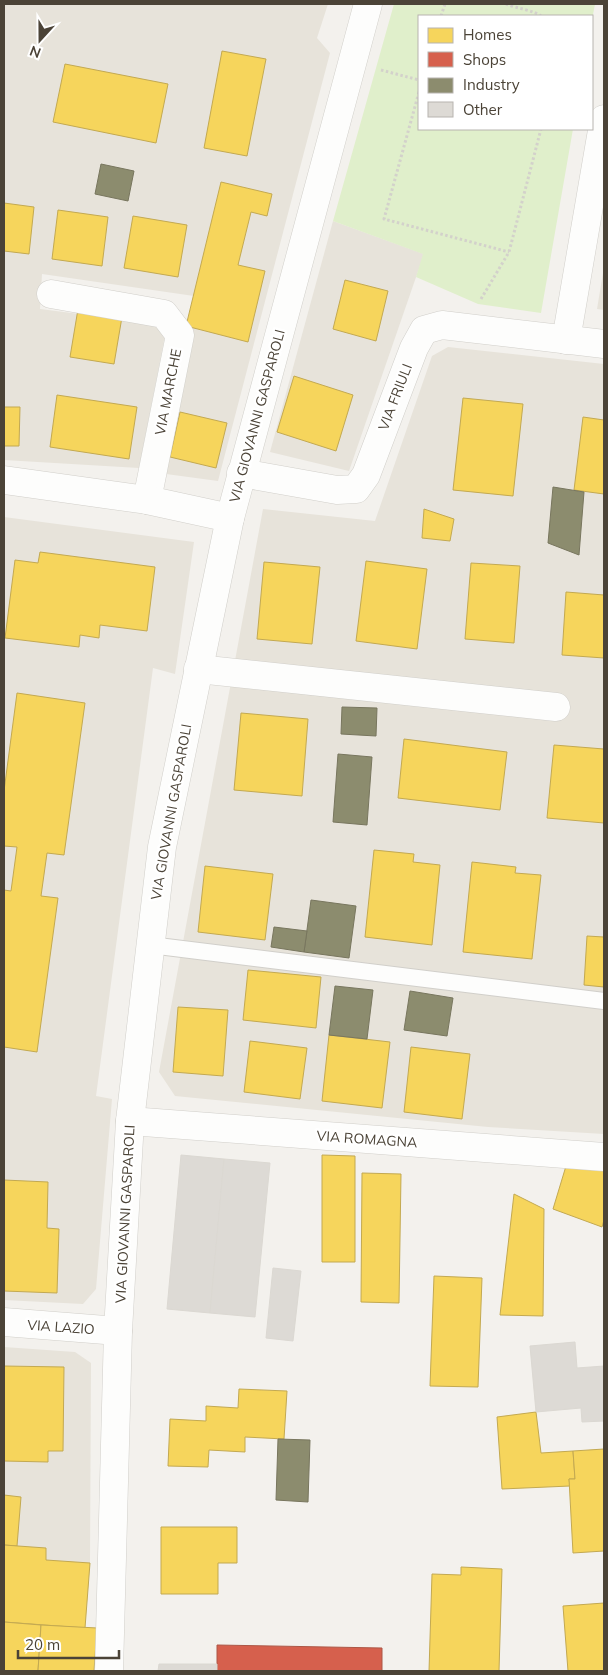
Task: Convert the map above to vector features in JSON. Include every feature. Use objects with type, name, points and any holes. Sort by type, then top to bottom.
[{"type":"street","name":"VIA GIOVANNI GASPAROLI","points":[[109,1671],[118,1331],[130,1121],[162,847],[230,518],[368,4]]},
{"type":"street","points":[[566,340],[604,119]]},
{"type":"street","name":"VIA MARCHE","points":[[51,294],[164,314],[180,335],[146,500]]},
{"type":"street","name":"VIA FRIULI","points":[[241,473],[338,490],[356,488],[366,475],[414,348],[424,330],[442,325],[604,344]]},
{"type":"street","points":[[4,480],[146,500],[230,518]]},
{"type":"street","points":[[198,668],[556,706]]},
{"type":"street","name":"VIA ROMAGNA","points":[[130,1121],[604,1156]]},
{"type":"street","name":"VIA LAZIO","points":[[4,1322],[118,1331]]},
{"type":"lane","points":[[150,945],[604,1001]]},
{"type":"path","points":[[506,4],[541,15]]},
{"type":"path","points":[[353,62],[418,80]]},
{"type":"path","points":[[418,96],[384,219],[509,252]]},
{"type":"path","points":[[472,328],[478,304],[509,252],[542,130]]},
{"type":"shaded area","points":[[4,4],[328,4],[317,38],[330,53],[218,481],[166,474],[194,296],[42,274],[40,309],[158,324],[166,330],[139,468],[4,460]]},
{"type":"shaded area","points":[[333,221],[424,254],[349,471],[270,452]]},
{"type":"shaded area","points":[[604,267],[604,310],[597,309]]},
{"type":"shaded area","points":[[448,347],[604,364],[604,1134],[488,1127],[175,1096],[159,1072],[263,509],[375,521],[432,356]]},
{"type":"shaded area","points":[[4,517],[194,542],[175,674],[153,668],[96,1096],[112,1099],[96,1289],[83,1304],[4,1300]]},
{"type":"shaded area","points":[[4,1347],[75,1352],[91,1363],[90,1563],[85,1627],[97,1628],[94,1671],[4,1671]]},
{"type":"green space","points":[[394,4],[595,4],[593,15],[418,15],[418,130],[573,130],[541,313],[478,304],[416,277],[423,254],[333,221]]},
{"type":"building: Homes","points":[[222,51],[266,59],[247,156],[204,148]]},
{"type":"building: Homes","points":[[65,64],[168,84],[156,143],[53,122]]},
{"type":"building: Homes","points":[[221,182],[272,194],[267,216],[251,212],[238,265],[265,271],[248,342],[186,326]]},
{"type":"building: Homes","points":[[4,203],[34,207],[29,254],[4,251]]},
{"type":"building: Homes","points":[[58,210],[108,217],[102,266],[52,259]]},
{"type":"building: Homes","points":[[133,216],[187,225],[178,277],[124,268]]},
{"type":"building: Homes","points":[[345,280],[388,291],[376,341],[333,329]]},
{"type":"building: Homes","points":[[78,309],[122,317],[114,364],[70,357]]},
{"type":"building: Homes","points":[[294,376],[353,395],[336,451],[277,432]]},
{"type":"building: Homes","points":[[57,395],[137,407],[129,459],[50,447]]},
{"type":"building: Homes","points":[[463,398],[523,404],[513,496],[453,490]]},
{"type":"building: Homes","points":[[4,407],[20,407],[19,446],[4,446]]},
{"type":"building: Homes","points":[[180,412],[227,423],[216,468],[170,457]]},
{"type":"building: Homes","points":[[583,417],[604,420],[604,494],[574,490]]},
{"type":"building: Homes","points":[[424,509],[454,519],[450,541],[422,538]]},
{"type":"building: Homes","points":[[40,552],[155,567],[147,631],[100,625],[99,638],[80,635],[79,647],[5,638],[15,560],[38,563]]},
{"type":"building: Homes","points":[[366,561],[427,569],[417,649],[356,641]]},
{"type":"building: Homes","points":[[264,562],[320,567],[312,644],[257,639]]},
{"type":"building: Homes","points":[[471,563],[520,566],[514,643],[465,639]]},
{"type":"building: Homes","points":[[566,592],[604,595],[604,658],[562,655]]},
{"type":"building: Homes","points":[[17,693],[85,703],[64,855],[47,853],[41,896],[58,898],[37,1052],[4,1047],[4,890],[11,891],[17,847],[4,846],[4,791]]},
{"type":"building: Homes","points":[[241,713],[308,719],[302,796],[234,790]]},
{"type":"building: Homes","points":[[404,739],[507,752],[500,810],[398,798]]},
{"type":"building: Homes","points":[[554,745],[604,749],[604,823],[547,818]]},
{"type":"building: Homes","points":[[374,850],[414,854],[413,862],[440,865],[432,945],[365,937]]},
{"type":"building: Homes","points":[[472,862],[516,867],[515,873],[541,875],[532,959],[463,952]]},
{"type":"building: Homes","points":[[205,866],[273,874],[265,940],[198,932]]},
{"type":"building: Homes","points":[[587,936],[604,937],[604,987],[584,985]]},
{"type":"building: Homes","points":[[248,970],[321,977],[316,1028],[243,1020]]},
{"type":"building: Homes","points":[[178,1007],[228,1010],[223,1076],[173,1072]]},
{"type":"building: Homes","points":[[329,1035],[390,1042],[382,1108],[322,1101]]},
{"type":"building: Homes","points":[[250,1041],[307,1048],[300,1099],[244,1092]]},
{"type":"building: Homes","points":[[411,1047],[470,1054],[462,1119],[404,1112]]},
{"type":"building: Homes","points":[[322,1155],[355,1156],[355,1262],[322,1262]]},
{"type":"building: Homes","points":[[566,1166],[604,1170],[604,1220],[602,1227],[553,1209]]},
{"type":"building: Homes","points":[[362,1173],[401,1174],[399,1303],[361,1302]]},
{"type":"building: Homes","points":[[4,1180],[48,1182],[47,1228],[59,1229],[57,1293],[4,1291]]},
{"type":"building: Homes","points":[[514,1194],[544,1209],[543,1316],[500,1315]]},
{"type":"building: Homes","points":[[434,1276],[482,1278],[478,1387],[430,1386]]},
{"type":"building: Homes","points":[[4,1366],[64,1367],[63,1451],[48,1451],[48,1462],[4,1461]]},
{"type":"building: Homes","points":[[239,1389],[287,1391],[284,1439],[245,1437],[245,1452],[209,1450],[208,1467],[168,1466],[170,1419],[206,1421],[206,1406],[238,1408]]},
{"type":"building: Homes","points":[[536,1412],[541,1453],[573,1451],[575,1479],[569,1479],[570,1486],[502,1489],[497,1417]]},
{"type":"building: Homes","points":[[604,1449],[604,1551],[573,1553],[569,1479],[575,1479],[573,1451]]},
{"type":"building: Homes","points":[[4,1495],[21,1497],[17,1546],[4,1545]]},
{"type":"building: Homes","points":[[161,1527],[237,1527],[237,1563],[218,1563],[218,1594],[161,1594]]},
{"type":"building: Homes","points":[[4,1545],[46,1548],[46,1560],[90,1563],[85,1628],[4,1622]]},
{"type":"building: Homes","points":[[461,1567],[502,1569],[499,1671],[429,1671],[432,1574],[461,1575]]},
{"type":"building: Homes","points":[[604,1603],[604,1671],[568,1671],[563,1606]]},
{"type":"building: Homes","points":[[4,1622],[41,1625],[38,1671],[4,1671]]},
{"type":"building: Homes","points":[[41,1625],[97,1628],[94,1671],[38,1671]]},
{"type":"building: Shops","points":[[217,1645],[382,1648],[382,1671],[217,1671]]},
{"type":"building: Industry","points":[[101,164],[134,171],[128,201],[95,194]]},
{"type":"building: Industry","points":[[553,487],[584,492],[579,555],[548,543]]},
{"type":"building: Industry","points":[[342,707],[377,708],[376,736],[341,734]]},
{"type":"building: Industry","points":[[338,754],[372,757],[367,825],[333,822]]},
{"type":"building: Industry","points":[[311,900],[356,906],[349,958],[304,952]]},
{"type":"building: Industry","points":[[274,927],[307,931],[304,952],[271,947]]},
{"type":"building: Industry","points":[[335,986],[373,990],[367,1039],[329,1035]]},
{"type":"building: Industry","points":[[410,991],[453,998],[447,1036],[404,1030]]},
{"type":"building: Industry","points":[[278,1439],[310,1440],[308,1502],[276,1500]]},
{"type":"building: Other","points":[[181,1155],[224,1159],[210,1313],[167,1309]]},
{"type":"building: Other","points":[[224,1159],[270,1163],[255,1317],[210,1313]]},
{"type":"building: Other","points":[[273,1268],[301,1271],[293,1341],[266,1338]]},
{"type":"building: Other","points":[[575,1342],[577,1368],[604,1366],[604,1421],[582,1422],[581,1408],[536,1412],[530,1346]]},
{"type":"building: Other","points":[[159,1664],[217,1664],[217,1671],[158,1671]]}]
